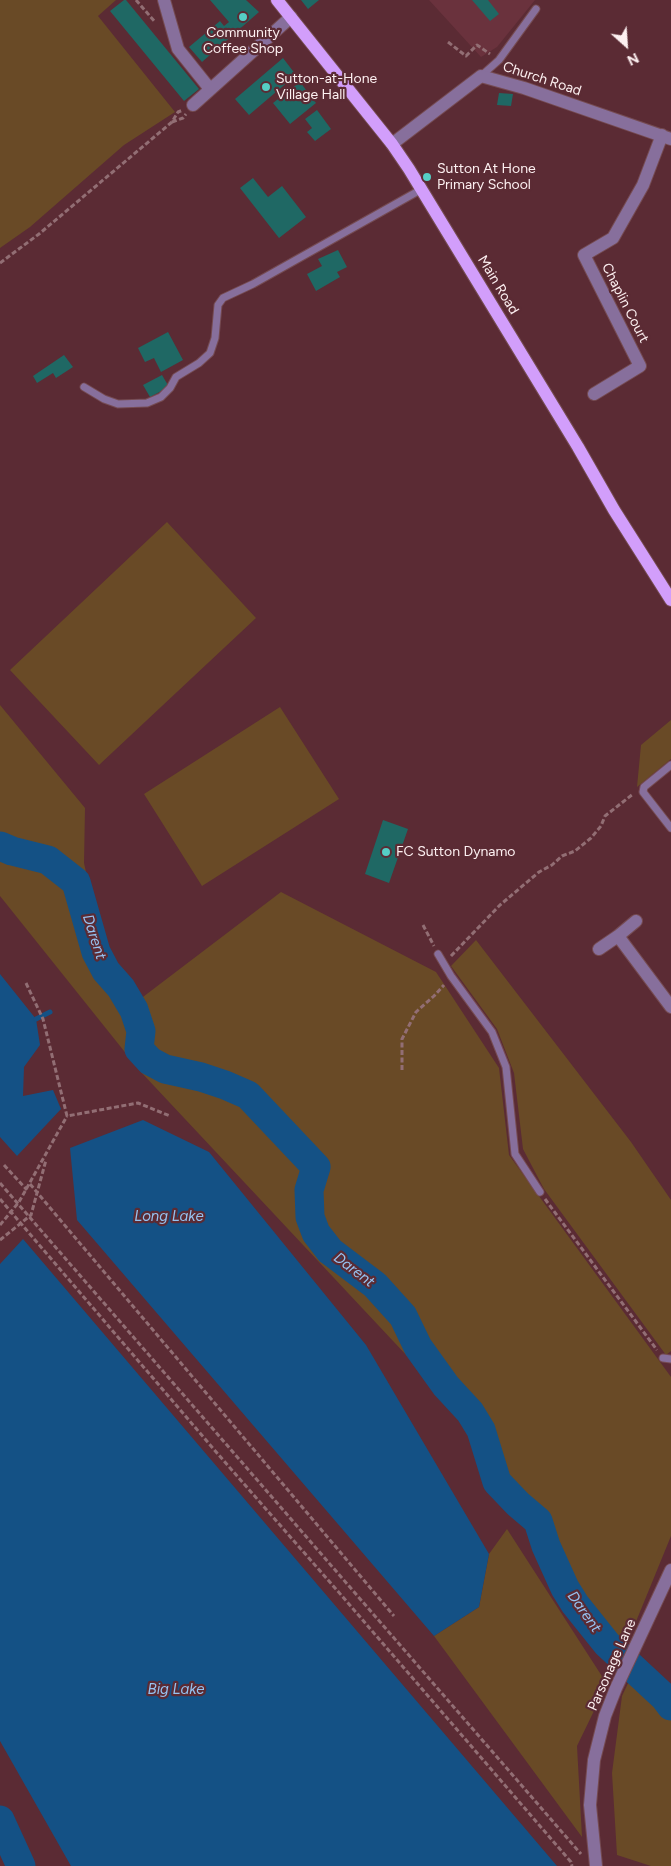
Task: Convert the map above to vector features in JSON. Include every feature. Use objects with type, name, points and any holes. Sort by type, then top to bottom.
[{"type":"main road","name":"Main Road","points":[[277,0],[392,144],[422,189],[578,446],[614,510],[671,600]]},
{"type":"street","points":[[164,0],[178,49],[210,89]]},
{"type":"street","points":[[193,105],[291,17]]},
{"type":"street","name":"Church Road","points":[[392,144],[482,76],[524,88],[666,137]]},
{"type":"street","name":"Chaplin Court","points":[[594,394],[640,366],[584,255],[613,238],[643,185],[666,137]]},
{"type":"street","points":[[599,949],[636,921]]},
{"type":"street","points":[[618,936],[671,1007]]},
{"type":"street","name":"Parsonage Lane","points":[[596,1866],[590,1805],[594,1760],[605,1716],[616,1688],[671,1570]]},
{"type":"lane","points":[[482,76],[499,60],[536,9]]},
{"type":"lane","points":[[84,387],[104,399],[118,404],[148,403],[161,397],[170,388],[176,377],[199,363],[210,353],[215,338],[218,305],[223,298],[253,284],[422,189]]},
{"type":"lane","points":[[671,765],[644,787],[643,792],[671,828]]},
{"type":"lane","points":[[438,954],[451,976],[492,1032],[506,1067],[515,1154],[540,1192]]},
{"type":"lane","points":[[663,1358],[671,1359]]},
{"type":"path","points":[[448,42],[466,56],[477,45],[499,60]]},
{"type":"path","points":[[0,263],[40,234],[172,122]]},
{"type":"path","points":[[444,964],[500,905],[539,872],[552,865],[562,856],[575,851],[591,838],[601,826],[605,816],[644,787]]},
{"type":"path","points":[[423,925],[438,954]]},
{"type":"path","points":[[402,1070],[402,1039],[416,1012],[434,996],[451,976]]},
{"type":"path","points":[[0,1225],[27,1190],[67,1116],[43,1019],[26,983]]},
{"type":"path","points":[[67,1116],[138,1103],[170,1116]]},
{"type":"path","points":[[0,1240],[29,1217],[47,1155]]},
{"type":"path","points":[[4,1165],[27,1190]]},
{"type":"path","points":[[0,1183],[584,1858]]},
{"type":"path","points":[[30,1184],[394,1616]]},
{"type":"path","points":[[540,1192],[663,1358]]},
{"type":"path","points":[[0,1199],[571,1862],[572,1866]]},
{"type":"shaded area","points":[[0,0],[116,0],[98,16],[175,112],[124,145],[30,227],[0,248]]},
{"type":"shaded area","points":[[429,0],[535,0],[497,47],[481,57]]},
{"type":"shaded area","points":[[167,522],[256,618],[99,765],[10,670]]},
{"type":"shaded area","points":[[0,705],[85,808],[84,863],[104,954],[135,1003],[281,892],[436,972],[499,1068],[509,1155],[671,1377],[671,1536],[623,1649],[575,1594],[541,1517],[502,1478],[476,1411],[417,1336],[423,1373],[140,1071],[0,896]]},
{"type":"shaded area","points":[[280,707],[339,799],[202,886],[144,794]]},
{"type":"shaded area","points":[[671,720],[671,759],[637,787],[641,745]]},
{"type":"shaded area","points":[[476,940],[631,1142],[671,1200],[671,1351],[666,1355],[544,1189],[523,1149],[514,1073],[497,1029],[451,966]]},
{"type":"shaded area","points":[[507,1529],[607,1684],[577,1746],[582,1837],[434,1636],[479,1607],[489,1554]]},
{"type":"shaded area","points":[[631,1677],[671,1719],[671,1866],[651,1866],[617,1855],[612,1773],[622,1696]]},
{"type":"water","points":[[0,974],[36,1019],[40,1045],[24,1067],[23,1096],[53,1090],[61,1109],[17,1156],[0,1137]]},
{"type":"water","name":"Long Lake","points":[[143,1120],[209,1152],[366,1345],[489,1554],[479,1607],[434,1636],[77,1220],[70,1148]]},
{"type":"water","name":"Big Lake","points":[[23,1239],[557,1866],[71,1866],[0,1741],[0,1264]]},
{"type":"building","points":[[126,0],[199,89],[184,101],[110,11]]},
{"type":"building","points":[[210,0],[246,0],[259,12],[202,62],[189,47],[220,21],[224,26],[229,22]]},
{"type":"building","points":[[301,0],[319,0],[308,9]]},
{"type":"building","points":[[472,0],[488,0],[499,14],[490,21]]},
{"type":"building","name":"Sutton-at-Hone Village Hall","points":[[283,58],[296,75],[249,115],[235,99]]},
{"type":"building","points":[[300,82],[316,103],[290,124],[273,103]]},
{"type":"building","points":[[499,93],[513,94],[511,106],[497,105]]},
{"type":"building","points":[[317,110],[331,129],[315,141],[307,132],[312,128],[305,119]]},
{"type":"building","points":[[253,178],[268,197],[282,186],[306,217],[279,238],[240,188]]},
{"type":"building","points":[[338,250],[347,267],[337,272],[340,277],[316,291],[307,274],[322,266],[318,259]]},
{"type":"building","points":[[168,332],[183,360],[161,372],[154,358],[145,362],[138,348]]},
{"type":"building","points":[[64,355],[73,367],[56,378],[53,373],[37,383],[33,376]]},
{"type":"building","points":[[162,375],[169,387],[150,397],[143,385]]},
{"type":"building","name":"FC Sutton Dynamo","points":[[383,820],[408,829],[389,883],[365,874]]},
{"type":"waterway","name":"Darent","points":[[0,846],[48,860],[76,882],[96,952],[106,971],[121,988],[134,1010],[141,1031],[139,1049],[150,1061],[165,1069],[201,1077],[248,1095],[316,1167],[309,1190],[310,1217],[316,1233],[330,1251],[375,1285],[403,1316],[418,1347],[446,1386],[470,1412],[481,1430],[497,1482],[538,1521],[546,1546],[565,1588],[575,1604],[607,1644],[665,1698],[671,1706]]},
{"type":"waterway","points":[[36,1019],[50,1012]]},
{"type":"waterway","name":"Darent","points":[[0,1820],[21,1866]]},
{"type":"place","name":"Community Coffee Shop","points":[[243,17]]},
{"type":"place","name":"Sutton-at-Hone Village Hall","points":[[266,87]]},
{"type":"place","name":"Sutton At Hone Primary School","points":[[427,177]]},
{"type":"place","name":"FC Sutton Dynamo","points":[[386,852]]}]
